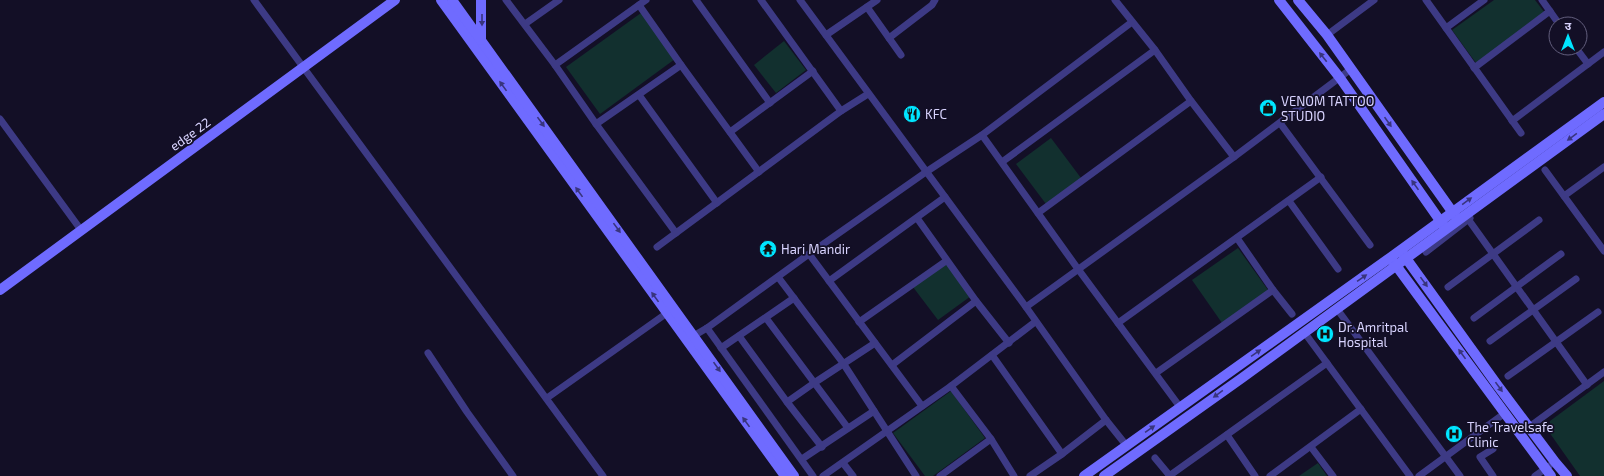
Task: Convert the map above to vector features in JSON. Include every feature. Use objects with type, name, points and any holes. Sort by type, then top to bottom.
[{"type":"main road","name":"edge 22","points":[[0,290],[396,0]]},
{"type":"main road","points":[[441,0],[667,313],[690,338],[794,476]]},
{"type":"main road","points":[[452,0],[690,338],[785,476]]},
{"type":"main road","points":[[481,0],[481,40]]},
{"type":"main road","points":[[1280,0],[1340,78],[1443,225]]},
{"type":"main road","points":[[1298,0],[1327,35],[1459,217]]},
{"type":"main road","points":[[1459,217],[1604,102]]},
{"type":"main road","points":[[1084,476],[1180,407],[1443,225],[1459,217],[1604,114]]},
{"type":"main road","points":[[1403,254],[1554,462],[1567,476]]},
{"type":"main road","points":[[1104,476],[1336,309],[1393,261]]},
{"type":"main road","points":[[1393,261],[1548,472]]},
{"type":"street","points":[[254,0],[603,476]]},
{"type":"street","points":[[506,0],[556,65],[596,124],[676,233]]},
{"type":"street","points":[[525,24],[559,0]]},
{"type":"street","points":[[556,65],[646,0]]},
{"type":"street","points":[[696,0],[770,103]]},
{"type":"street","points":[[760,0],[841,111]]},
{"type":"street","points":[[800,0],[868,94],[888,118],[1126,446]]},
{"type":"street","points":[[826,35],[877,0]]},
{"type":"street","points":[[889,38],[932,5],[935,0]]},
{"type":"street","points":[[1116,0],[1234,157]]},
{"type":"street","points":[[1327,35],[1374,0]]},
{"type":"street","points":[[1426,0],[1521,133]]},
{"type":"street","points":[[1446,28],[1484,0]]},
{"type":"street","points":[[1542,0],[1553,16]]},
{"type":"street","points":[[639,5],[759,172]]},
{"type":"street","points":[[867,7],[901,55]]},
{"type":"street","points":[[1474,68],[1550,12]]},
{"type":"street","points":[[690,338],[707,328],[926,172],[982,135],[1132,22]]},
{"type":"street","points":[[1002,162],[1155,50]]},
{"type":"street","points":[[1512,121],[1604,52]]},
{"type":"street","points":[[1582,56],[1588,64]]},
{"type":"street","points":[[596,124],[681,65]]},
{"type":"street","points":[[1026,307],[1234,157],[1351,70]]},
{"type":"street","points":[[730,132],[813,71]]},
{"type":"street","points":[[658,247],[841,111],[868,94]]},
{"type":"street","points":[[639,95],[717,203]]},
{"type":"street","points":[[1038,213],[1191,101]]},
{"type":"street","points":[[0,119],[81,230]]},
{"type":"street","points":[[1280,123],[1370,245]]},
{"type":"street","points":[[982,135],[1078,269],[1180,407]]},
{"type":"street","points":[[1564,196],[1604,167]]},
{"type":"street","points":[[1545,170],[1604,251]]},
{"type":"street","points":[[1118,323],[1321,177]]},
{"type":"street","points":[[1426,252],[1459,217],[1516,184]]},
{"type":"street","points":[[830,281],[945,197]]},
{"type":"street","points":[[1289,201],[1338,269]]},
{"type":"street","points":[[1459,217],[1493,254],[1587,384]]},
{"type":"street","points":[[917,218],[946,261],[976,301],[1010,342]]},
{"type":"street","points":[[1448,287],[1539,220]]},
{"type":"street","points":[[1237,238],[1273,290],[1292,314]]},
{"type":"street","points":[[809,254],[922,406]]},
{"type":"street","points":[[1474,318],[1561,254]]},
{"type":"street","points":[[859,322],[946,261]]},
{"type":"street","points":[[778,276],[843,363],[916,476]]},
{"type":"street","points":[[1490,341],[1576,279]]},
{"type":"street","points":[[1156,373],[1273,290]]},
{"type":"street","points":[[721,348],[794,298]]},
{"type":"street","points":[[892,365],[976,301]]},
{"type":"street","points":[[1336,309],[1460,476]]},
{"type":"street","points":[[1508,376],[1598,312]]},
{"type":"street","points":[[547,398],[667,313]]},
{"type":"street","points":[[766,318],[848,428]]},
{"type":"street","points":[[823,476],[951,386],[1035,322]]},
{"type":"street","points":[[707,328],[813,476]]},
{"type":"street","points":[[739,336],[822,447]]},
{"type":"street","points":[[1308,336],[1410,476]]},
{"type":"street","points":[[787,402],[874,343]]},
{"type":"street","points":[[428,353],[475,423],[514,476]]},
{"type":"street","points":[[992,355],[1062,454]]},
{"type":"street","points":[[1155,458],[1169,476],[1327,363]]},
{"type":"street","points":[[1520,433],[1604,372]]},
{"type":"street","points":[[951,386],[991,439],[1014,476]]},
{"type":"street","points":[[1270,476],[1361,409]]},
{"type":"street","points":[[802,459],[874,411]]},
{"type":"street","points":[[1419,476],[1505,413]]},
{"type":"street","points":[[1030,476],[1062,454],[1106,420]]},
{"type":"street","points":[[1227,435],[1256,476]]},
{"type":"street","points":[[940,476],[991,439]]},
{"type":"street","points":[[1311,447],[1333,476]]},
{"type":"street","points":[[1493,448],[1480,457],[1493,476]]},
{"type":"street","points":[[1535,476],[1548,472],[1554,462]]},
{"type":"street","points":[[843,463],[853,476]]},
{"type":"green space","points":[[1494,0],[1535,0],[1545,13],[1476,63],[1452,30]]},
{"type":"green space","points":[[641,13],[675,59],[600,114],[566,67]]},
{"type":"green space","points":[[784,41],[806,70],[776,93],[754,65]]},
{"type":"green space","points":[[1051,138],[1081,178],[1046,204],[1016,164]]},
{"type":"green space","points":[[1238,248],[1268,290],[1222,323],[1192,280]]},
{"type":"green space","points":[[946,262],[971,296],[938,320],[913,287]]},
{"type":"green space","points":[[1604,381],[1604,476],[1580,476],[1549,432],[1550,421]]},
{"type":"green space","points":[[951,391],[985,438],[933,476],[925,476],[893,433]]},
{"type":"green space","points":[[1318,463],[1327,476],[1299,476]]},
{"type":"place","name":"VENOM TATTOO STUDIO","points":[[1268,108]]},
{"type":"place","name":"KFC","points":[[912,114]]},
{"type":"place","name":"Hari Mandir","points":[[768,249]]},
{"type":"place","name":"Dr. Amritpal Hospital","points":[[1325,334]]},
{"type":"place","name":"The Travelsafe Clinic","points":[[1454,434]]}]
